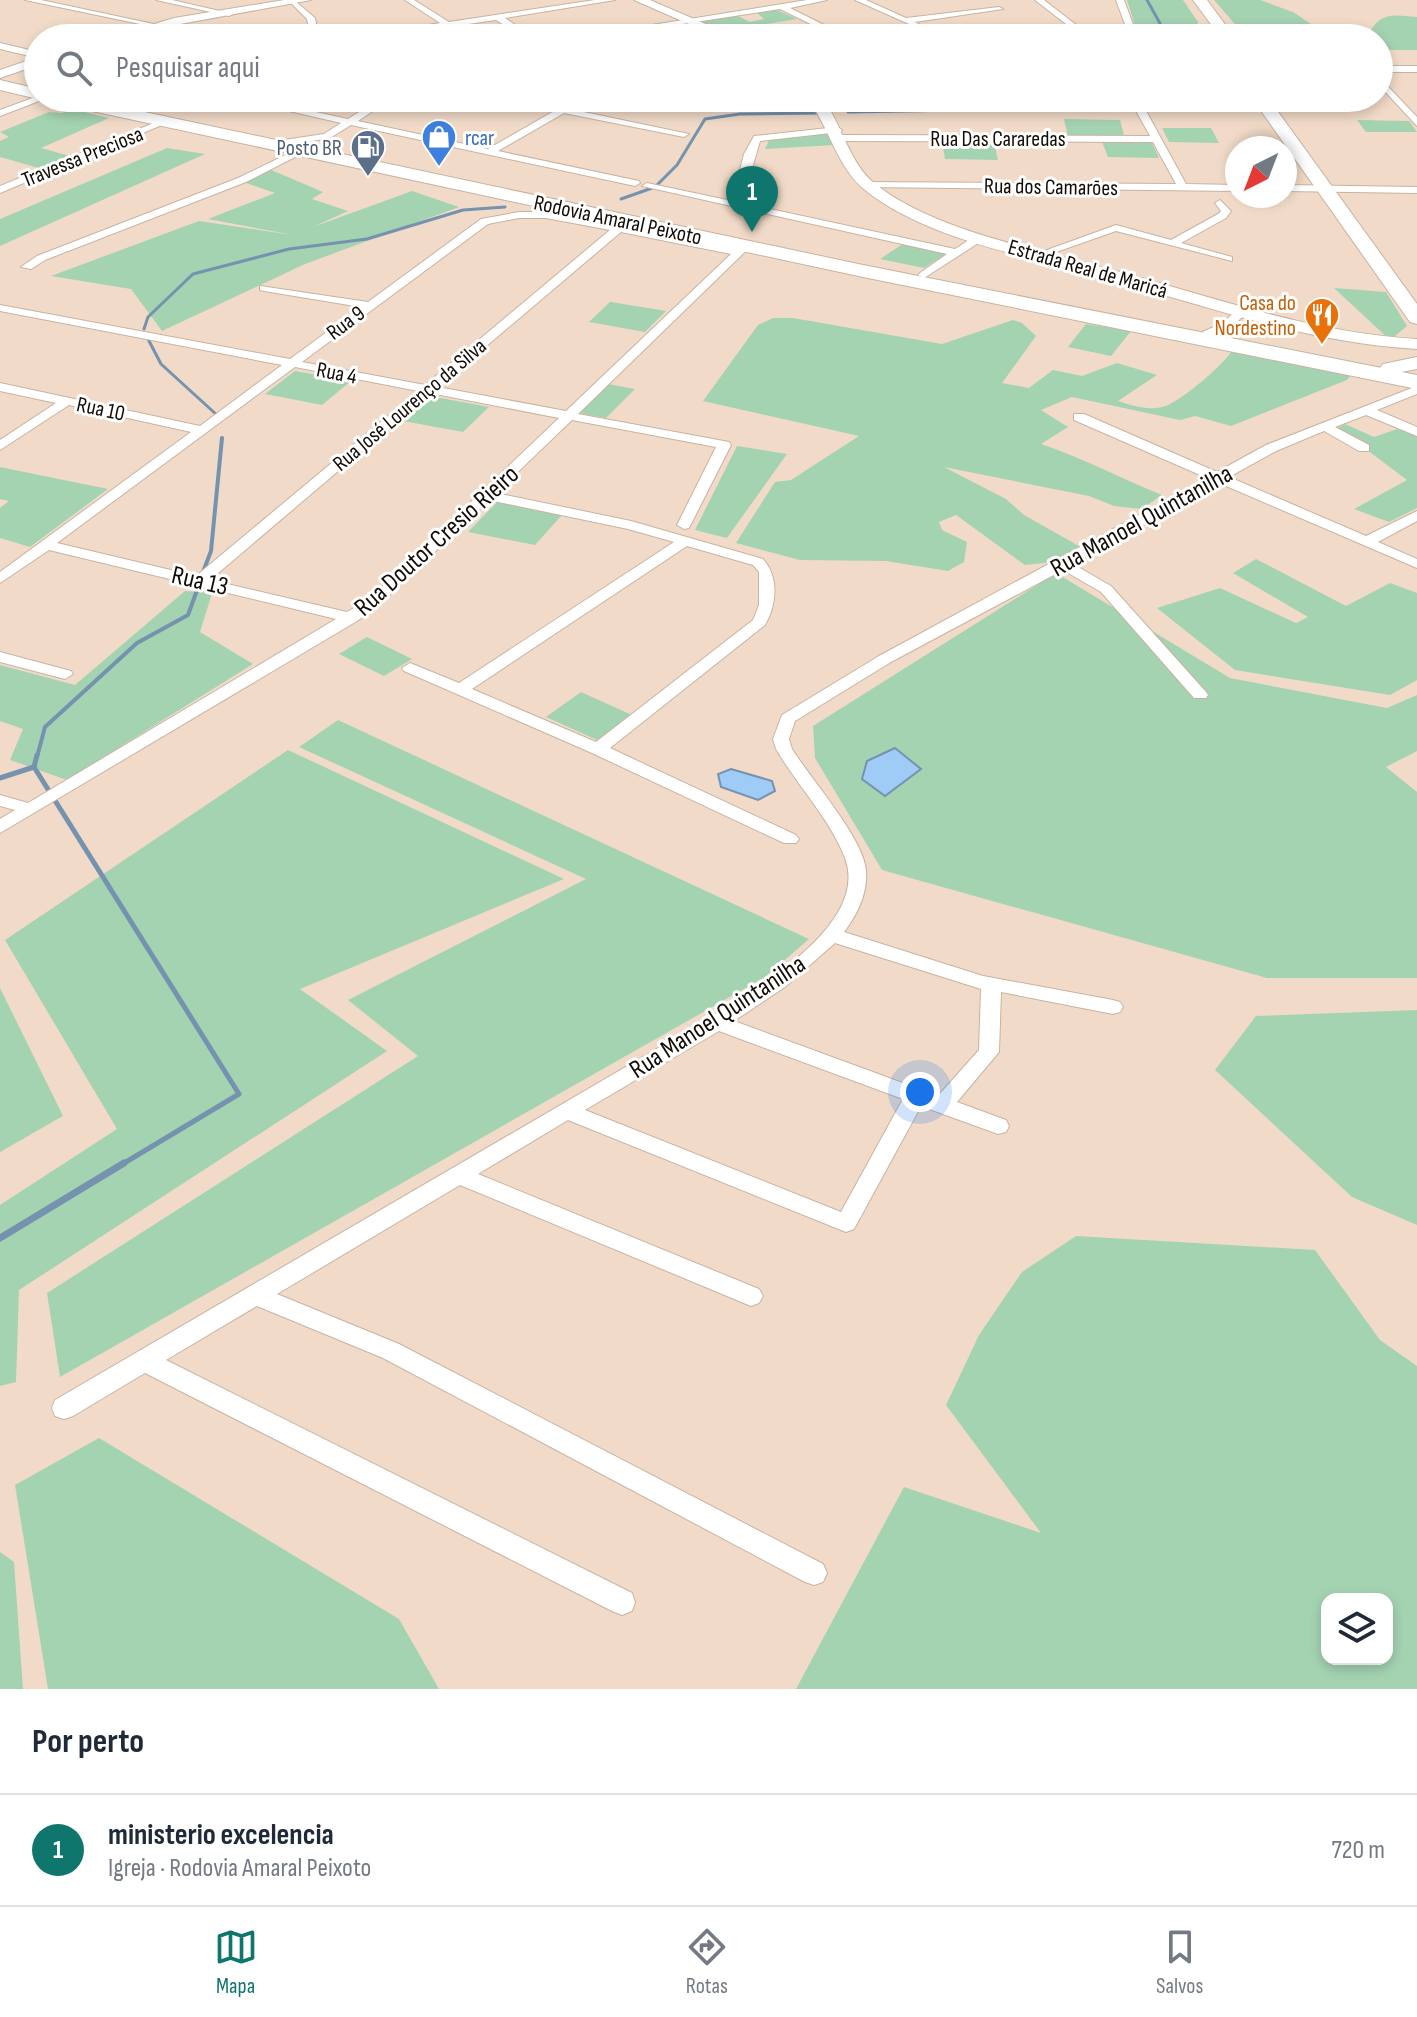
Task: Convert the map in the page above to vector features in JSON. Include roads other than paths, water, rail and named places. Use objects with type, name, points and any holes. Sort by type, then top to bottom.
[{"type":"highway","points":[[0,80],[24,88]]},
{"type":"highway","name":"Rodovia Amaral Peixoto","points":[[119,112],[294,146],[328,143],[924,275],[1220,331],[1417,373]]},
{"type":"highway","name":"Rodovia Amaral Peixoto","points":[[142,112],[624,225],[1417,382]]},
{"type":"main road","points":[[640,0],[693,24]]},
{"type":"main road","points":[[1190,0],[1207,24]]},
{"type":"main road","points":[[1200,0],[1218,24]]},
{"type":"main road","points":[[171,24],[300,2]]},
{"type":"main road","points":[[0,80],[24,66]]},
{"type":"main road","points":[[1271,112],[1331,189]]},
{"type":"main road","points":[[1281,112],[1416,309]]},
{"type":"main road","points":[[829,118],[866,184]]},
{"type":"main road","name":"Estrada Real de Maricá","points":[[866,184],[905,206],[979,238],[1239,314],[1355,339],[1417,344]]},
{"type":"main road","points":[[1390,368],[1417,363]]},
{"type":"street","points":[[29,0],[149,24]]},
{"type":"street","points":[[160,0],[229,14]]},
{"type":"street","points":[[409,0],[447,24]]},
{"type":"street","points":[[520,0],[539,11]]},
{"type":"street","points":[[455,24],[611,0]]},
{"type":"street","points":[[669,24],[823,0]]},
{"type":"street","points":[[859,0],[915,24]]},
{"type":"street","points":[[1039,0],[1071,24]]},
{"type":"street","points":[[1120,0],[1129,24]]},
{"type":"street","points":[[300,2],[312,24]]},
{"type":"street","points":[[780,6],[817,24]]},
{"type":"street","points":[[907,20],[999,9]]},
{"type":"street","points":[[497,17],[508,24]]},
{"type":"street","points":[[0,46],[24,54]]},
{"type":"street","points":[[1393,69],[1417,69]]},
{"type":"street","points":[[1393,96],[1417,123]]},
{"type":"street","points":[[0,113],[24,101]]},
{"type":"street","points":[[305,112],[956,253]]},
{"type":"street","points":[[328,143],[366,112]]},
{"type":"street","points":[[489,152],[559,112]]},
{"type":"street","points":[[573,112],[684,134]]},
{"type":"street","points":[[1142,112],[1183,188]]},
{"type":"street","name":"Rua Das Cararedas","points":[[736,205],[746,183],[746,162],[757,138],[829,118],[1156,139]]},
{"type":"street","name":"Travessa Preciosa","points":[[0,190],[164,122]]},
{"type":"street","points":[[27,267],[41,258],[242,180],[294,146]]},
{"type":"street","name":"Rua dos Camarões","points":[[866,184],[1225,188]]},
{"type":"street","points":[[1297,188],[1417,190]]},
{"type":"street","points":[[1173,243],[1222,216],[1226,211],[1220,203]]},
{"type":"street","name":"Rua 9","points":[[0,579],[480,224],[492,219],[546,215],[624,225]]},
{"type":"street","name":"Rua José Lourenço da Silva","points":[[200,580],[624,225]]},
{"type":"street","points":[[1041,254],[1112,229],[1228,259]]},
{"type":"street","points":[[924,275],[979,238]]},
{"type":"street","name":"Rua Doutor Cresio Rieiro","points":[[0,827],[373,603],[489,496],[568,415],[742,249]]},
{"type":"street","points":[[264,288],[368,305]]},
{"type":"street","name":"Rua 4","points":[[0,308],[724,445],[685,533]]},
{"type":"street","points":[[1220,331],[1239,314]]},
{"type":"street","name":"Rua 10","points":[[0,387],[202,430]]},
{"type":"street","name":"Rua Manoel Quintanilha","points":[[64,1408],[716,1022],[805,962],[831,935],[849,906],[857,869],[837,829],[784,749],[781,739],[788,718],[885,659],[1271,448],[1417,390]]},
{"type":"street","points":[[0,446],[67,401]]},
{"type":"street","points":[[1365,410],[1417,432]]},
{"type":"street","points":[[1079,417],[1417,564]]},
{"type":"street","points":[[1324,426],[1364,448]]},
{"type":"street","points":[[489,496],[685,533],[758,562],[766,571],[765,614],[746,634],[598,749]]},
{"type":"street","points":[[1368,541],[1417,515]]},
{"type":"street","points":[[460,690],[685,533]]},
{"type":"street","name":"Rua 13","points":[[46,545],[352,618]]},
{"type":"street","points":[[1062,563],[1106,589],[1200,695]]},
{"type":"street","points":[[0,657],[65,674]]},
{"type":"street","points":[[410,668],[598,749],[790,839]]},
{"type":"street","points":[[0,800],[44,800]]},
{"type":"street","points":[[831,935],[991,983],[1113,1007]]},
{"type":"street","points":[[942,1105],[989,1052],[991,983]]},
{"type":"street","points":[[716,1022],[998,1126]]},
{"type":"street","points":[[566,1111],[846,1223],[916,1095]]},
{"type":"street","points":[[458,1175],[751,1296]]},
{"type":"street","points":[[255,1295],[391,1351],[814,1573]]},
{"type":"street","points":[[144,1361],[622,1602]]},
{"type":"water","points":[[895,748],[921,769],[885,796],[862,779],[867,761]]},
{"type":"water","points":[[731,769],[772,781],[775,791],[758,800],[721,787],[718,774]]},
{"type":"waterway","points":[[1147,0],[1160,24]]},
{"type":"waterway","points":[[621,199],[655,187],[677,165],[705,119],[740,114],[822,113]]},
{"type":"waterway","points":[[144,329],[148,317],[193,274],[289,249],[367,239],[463,210],[505,207]]},
{"type":"waterway","points":[[148,339],[161,364],[218,416]]},
{"type":"waterway","points":[[203,572],[211,551],[222,438]]},
{"type":"waterway","points":[[37,757],[45,727],[137,643],[188,615],[200,582]]},
{"type":"waterway","points":[[34,767],[37,755]]},
{"type":"waterway","points":[[0,778],[34,767]]},
{"type":"waterway","points":[[34,767],[239,1094],[121,1165]]},
{"type":"waterway","points":[[0,1238],[124,1163]]},
{"type":"place","name":"rcar","points":[[439,168]]},
{"type":"place","name":"Posto BR","points":[[368,178]]},
{"type":"place","name":"ministerio excelencia","points":[[752,232]]},
{"type":"place","name":"Casa do Nordestino","points":[[1322,346]]}]
